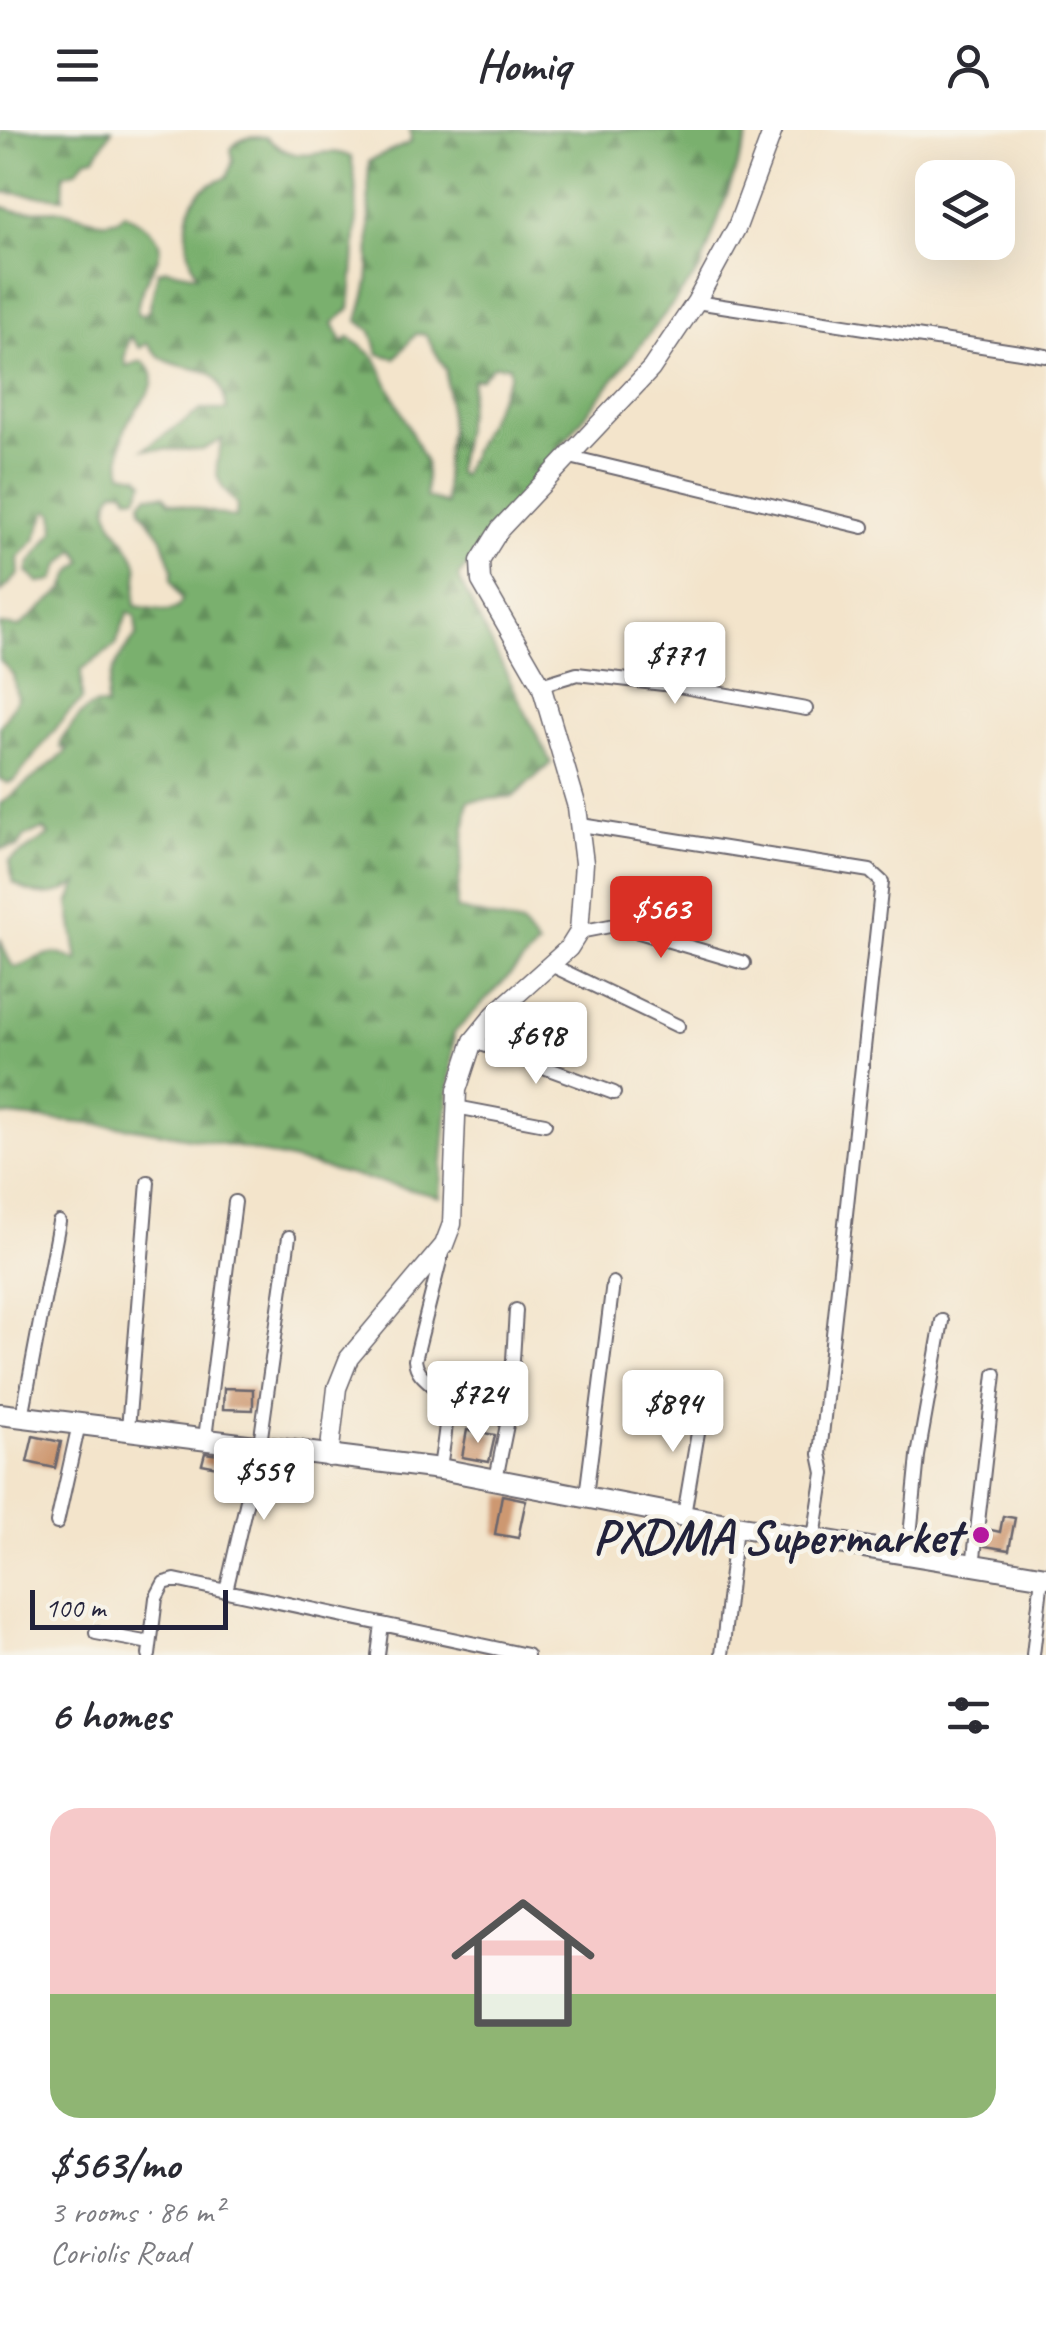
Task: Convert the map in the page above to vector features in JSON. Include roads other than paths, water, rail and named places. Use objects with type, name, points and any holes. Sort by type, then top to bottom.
[{"type":"main road","points":[[329,1457],[337,1388],[350,1358],[444,1245],[452,1224],[456,1090],[474,1040],[495,1014],[569,948],[579,932],[584,862],[581,825],[541,686],[481,581],[480,560],[500,529],[651,369],[696,302],[737,227],[773,130]]},
{"type":"main road","points":[[11,1416],[440,1469],[736,1526],[1044,1577]]},
{"type":"street","points":[[696,302],[1046,356]]},
{"type":"street","points":[[566,456],[864,527]]},
{"type":"street","points":[[541,686],[578,674],[672,685],[806,710]]},
{"type":"street","points":[[581,825],[870,871],[882,882],[820,1454],[824,1473],[814,1538]]},
{"type":"street","points":[[579,932],[615,925],[744,963]]},
{"type":"street","points":[[548,964],[678,1026]]},
{"type":"street","points":[[474,1040],[614,1093]]},
{"type":"street","points":[[456,1106],[545,1124]]},
{"type":"street","points":[[128,1429],[148,1182]]},
{"type":"street","points":[[205,1438],[235,1202]]},
{"type":"street","points":[[11,1416],[59,1222]]},
{"type":"street","points":[[226,1591],[260,1444],[290,1237]]},
{"type":"street","points":[[440,1469],[446,1413],[441,1394],[423,1379],[415,1360],[444,1245]]},
{"type":"street","points":[[586,1496],[613,1283]]},
{"type":"street","points":[[496,1479],[510,1410],[516,1310]]},
{"type":"street","points":[[908,1556],[918,1456],[942,1322]]},
{"type":"street","points":[[973,1566],[995,1374]]},
{"type":"street","points":[[684,1515],[703,1403]]},
{"type":"street","points":[[58,1522],[78,1424]]},
{"type":"street","points":[[722,1655],[736,1526]]},
{"type":"street","points":[[1034,1655],[1044,1577]]},
{"type":"street","points":[[96,1633],[150,1649],[156,1598],[164,1583],[175,1580],[526,1655]]},
{"type":"street","points":[[378,1655],[382,1624]]},
{"type":"place","name":"PXDMA Supermarket","points":[[981,1535]]}]
